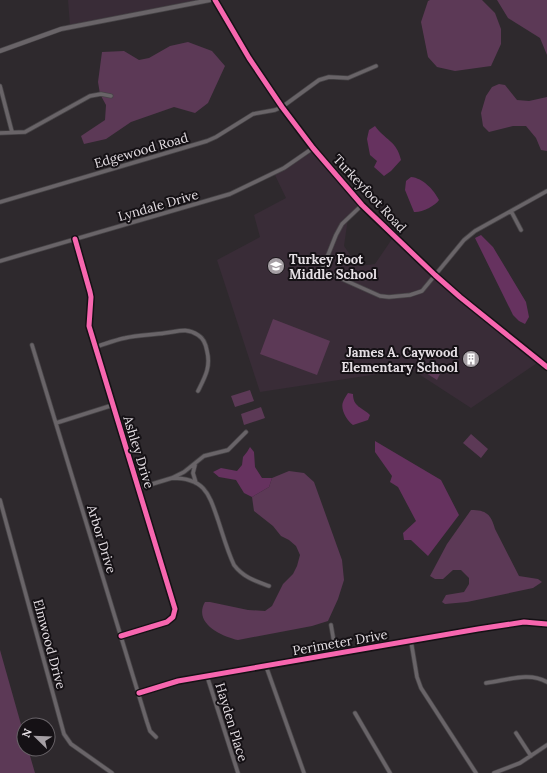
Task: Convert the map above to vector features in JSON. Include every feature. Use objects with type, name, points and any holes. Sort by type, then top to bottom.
[{"type":"main road","name":"Turkeyfoot Road","points":[[215,0],[249,58],[282,107],[313,148],[362,205],[460,297],[547,367]]},
{"type":"street","points":[[0,51],[60,29],[210,0]]},
{"type":"street","name":"Edgewood Road","points":[[0,202],[207,142],[216,138],[253,114],[270,112],[282,107],[319,80],[329,78],[348,78],[376,66]]},
{"type":"street","points":[[0,86],[12,132]]},
{"type":"street","points":[[0,133],[25,132],[90,96],[101,94],[111,96]]},
{"type":"street","name":"Lyndale Drive","points":[[0,261],[230,194],[284,168],[313,148]]},
{"type":"street","points":[[362,205],[342,224],[336,234],[322,270],[380,296],[389,297],[410,295],[419,292],[426,287],[464,240],[475,231],[547,191]]},
{"type":"street","points":[[511,211],[521,230]]},
{"type":"street","name":"Ashley Drive","points":[[75,239],[90,292],[91,302],[89,322],[95,347],[139,488],[175,611],[173,617],[167,622],[121,636]]},
{"type":"street","points":[[95,347],[125,338],[166,333],[174,330],[194,333],[200,336],[204,343],[208,354],[209,366],[207,374],[198,391]]},
{"type":"street","name":"Arbor Drive","points":[[32,345],[150,731],[156,737]]},
{"type":"street","points":[[56,423],[113,405]]},
{"type":"street","points":[[139,488],[172,478],[184,472],[207,455],[228,450],[246,432]]},
{"type":"street","points":[[195,464],[193,473],[196,483]]},
{"type":"street","points":[[172,478],[187,479],[204,489],[211,500],[228,552],[234,565],[252,580],[269,586]]},
{"type":"street","name":"Elmwood Drive","points":[[0,500],[64,734],[71,744],[112,773]]},
{"type":"street","name":"Perimeter Drive","points":[[138,693],[178,681],[411,641],[524,622],[547,624]]},
{"type":"street","points":[[331,625],[336,654]]},
{"type":"street","points":[[411,641],[417,677],[421,688],[476,773]]},
{"type":"street","points":[[266,666],[304,773]]},
{"type":"street","name":"Hayden Place","points":[[207,676],[238,773]]},
{"type":"street","points":[[486,683],[528,677],[537,678],[547,682]]},
{"type":"street","points":[[355,712],[390,773]]},
{"type":"street","points":[[516,733],[532,756]]},
{"type":"street","points":[[494,773],[520,763],[547,746]]},
{"type":"shaded area","points":[[68,0],[210,0],[70,26]]},
{"type":"shaded area","points":[[482,0],[495,13],[501,29],[501,44],[491,66],[455,71],[437,67],[428,57],[421,22],[428,1]]},
{"type":"shaded area","points":[[497,0],[547,0],[547,55],[540,38],[508,18]]},
{"type":"shaded area","points":[[188,42],[212,51],[225,66],[208,103],[195,113],[174,107],[131,122],[106,139],[84,144],[81,136],[105,120],[106,105],[100,94],[98,82],[102,52],[124,51],[139,60],[149,58],[170,46]]},
{"type":"shaded area","points":[[499,84],[505,85],[517,100],[529,101],[547,97],[547,151],[541,150],[536,138],[526,126],[513,126],[489,132],[483,126],[481,113],[486,96],[492,87]]},
{"type":"shaded area","points":[[375,126],[394,145],[401,160],[384,176],[374,167],[377,161],[370,155],[367,139],[369,130]]},
{"type":"shaded area","points":[[313,148],[362,205],[348,218],[344,246],[358,266],[375,264],[394,236],[435,275],[540,361],[471,408],[411,369],[260,392],[217,260],[260,237],[254,215],[286,198],[274,173]]},
{"type":"shaded area","points":[[411,177],[428,185],[439,200],[431,207],[414,212],[405,190],[406,181]]},
{"type":"shaded area","points":[[481,235],[493,247],[526,302],[529,317],[525,324],[513,315],[475,238]]},
{"type":"shaded area","points":[[273,319],[330,341],[317,375],[260,354]]},
{"type":"shaded area","points":[[429,366],[433,366],[441,372],[437,380],[426,373]]},
{"type":"shaded area","points":[[250,390],[254,401],[235,407],[231,396]]},
{"type":"shaded area","points":[[348,393],[353,394],[356,404],[370,415],[368,420],[353,425],[348,421],[342,405]]},
{"type":"shaded area","points":[[261,407],[265,418],[244,425],[241,414]]},
{"type":"shaded area","points":[[471,434],[488,449],[481,458],[463,443]]},
{"type":"shaded area","points":[[375,441],[441,480],[459,515],[428,556],[411,540],[404,540],[403,533],[416,521],[398,487],[390,482],[392,476],[375,452]]},
{"type":"shaded area","points":[[250,447],[254,452],[255,467],[262,478],[272,478],[269,487],[252,497],[244,493],[236,480],[219,477],[213,472],[221,468],[237,471],[242,465],[243,457]]},
{"type":"shaded area","points":[[289,471],[304,473],[314,482],[342,560],[344,580],[338,599],[328,621],[312,626],[238,640],[231,638],[217,632],[206,622],[202,609],[205,602],[248,610],[265,611],[272,606],[283,584],[293,574],[297,566],[300,555],[296,546],[281,536],[273,526],[254,511],[252,497],[269,487],[272,478]]},
{"type":"shaded area","points":[[471,510],[481,511],[490,516],[519,576],[538,579],[542,582],[533,588],[467,602],[445,604],[442,602],[446,595],[464,592],[469,584],[469,578],[461,570],[453,570],[443,579],[435,579],[430,576],[447,544]]},
{"type":"shaded area","points":[[0,650],[19,717],[16,717],[16,757],[30,757],[35,773],[0,773]]},
{"type":"cycle path","points":[[215,0],[249,58],[282,107],[313,148],[362,205],[460,297],[547,367]]},
{"type":"cycle path","points":[[75,239],[91,297],[89,326],[175,609],[173,617],[167,622],[121,636]]},
{"type":"cycle path","points":[[139,693],[178,681],[478,629],[524,622],[547,624]]},
{"type":"place","name":"Turkey Foot Middle School","points":[[276,266]]},
{"type":"place","name":"James A. Caywood Elementary School","points":[[471,359]]}]
